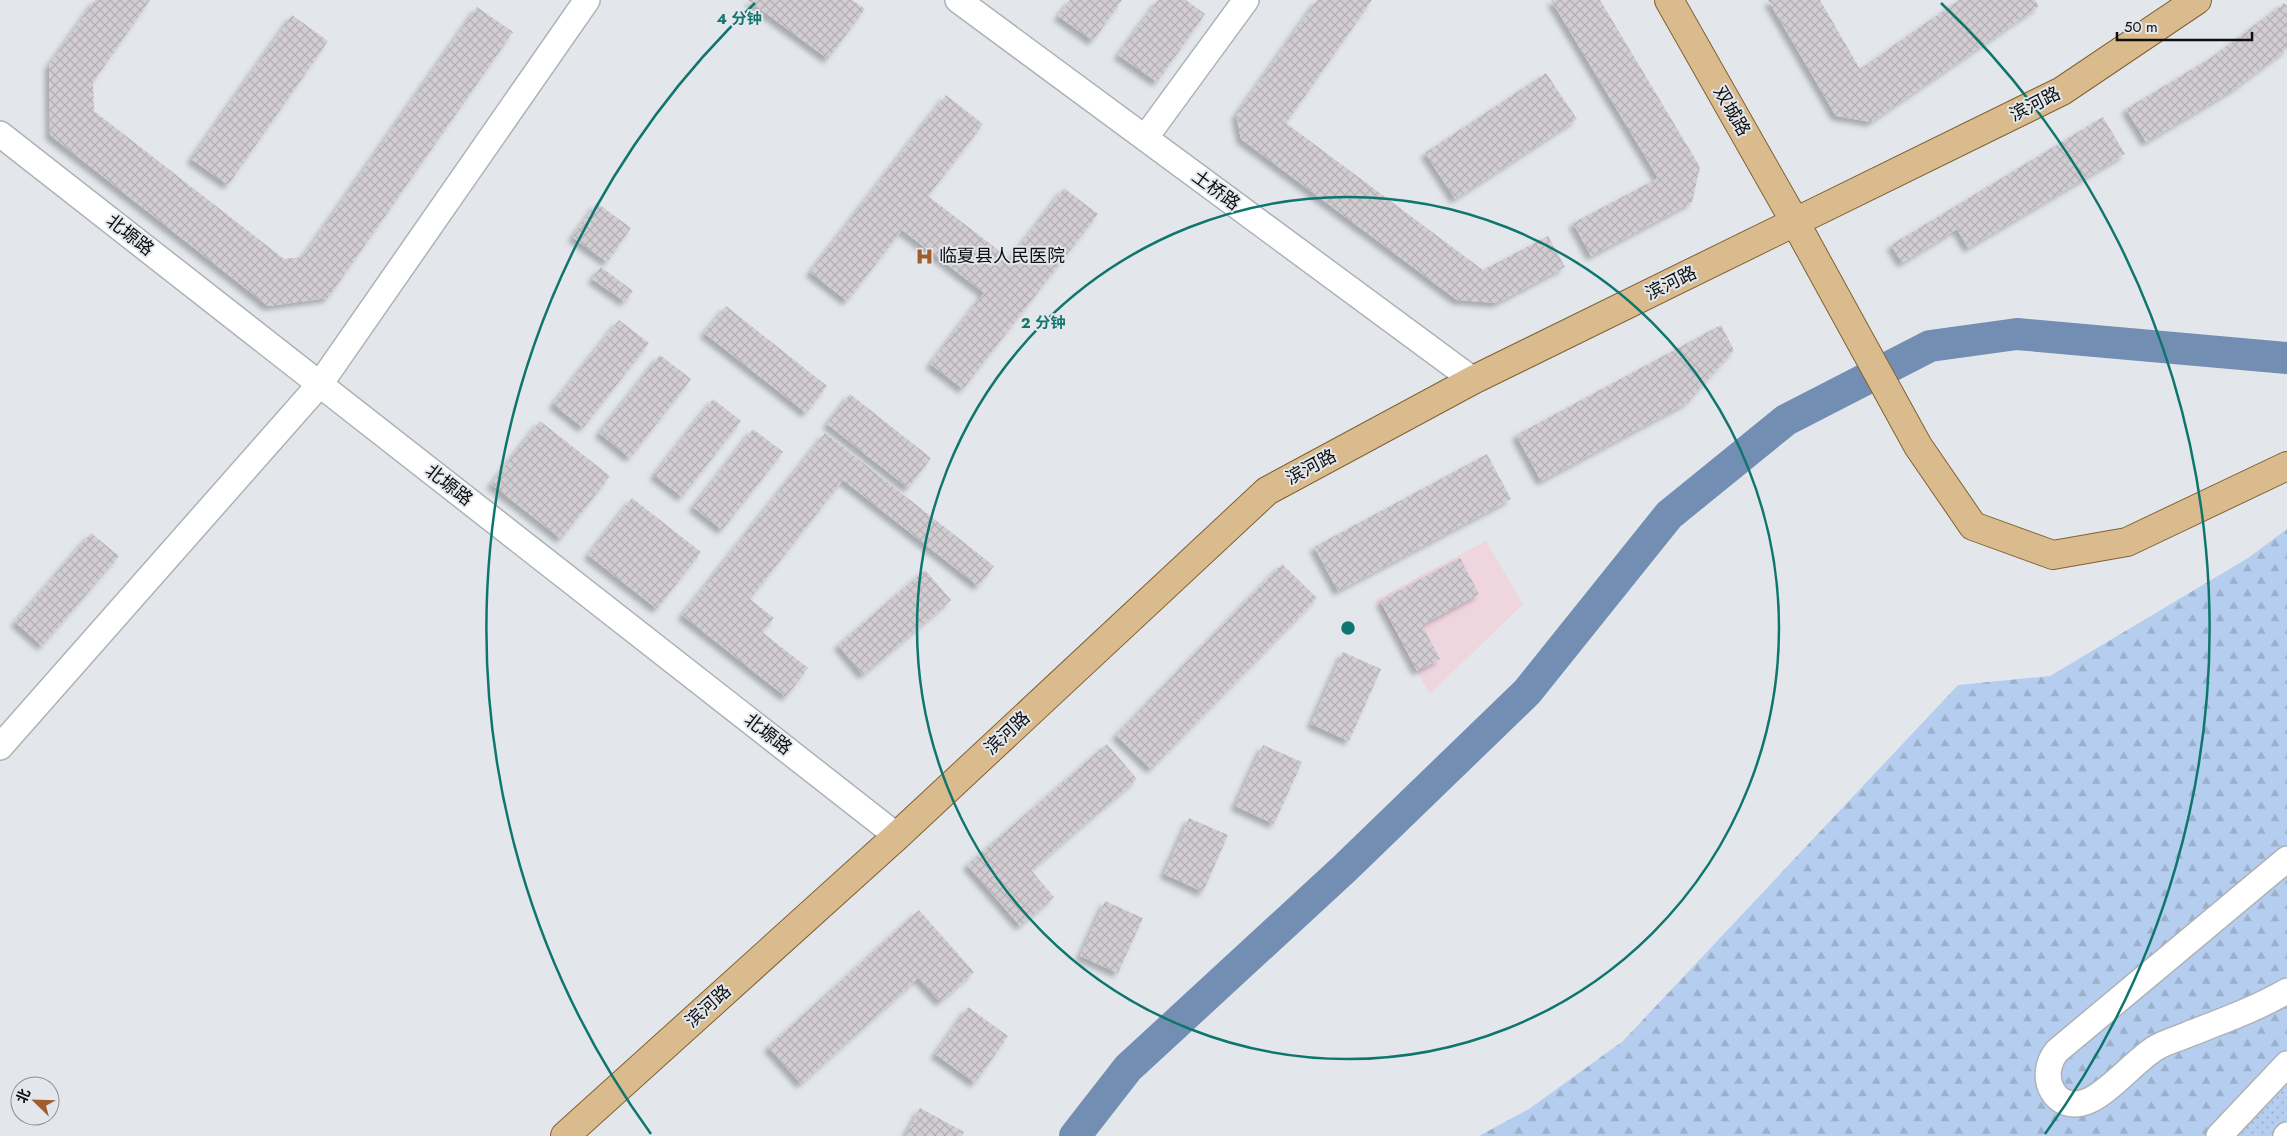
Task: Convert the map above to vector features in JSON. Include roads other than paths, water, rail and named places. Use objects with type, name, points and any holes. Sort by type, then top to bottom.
[{"type":"main road","name":"双城路","points":[[1669,0],[1795,222],[1918,446],[1973,526],[2053,555],[2127,542],[2287,466]]},
{"type":"main road","name":"滨河路","points":[[565,1136],[897,836],[1266,491],[1473,380],[2062,91],[2197,0]]},
{"type":"street","points":[[0,747],[320,384],[587,0]]},
{"type":"street","name":"土桥路","points":[[958,0],[1473,380]]},
{"type":"street","points":[[1145,138],[1246,0]]},
{"type":"street","name":"北塬路","points":[[0,134],[897,836]]},
{"type":"street","points":[[2287,859],[2057,1051],[2048,1065],[2048,1081],[2051,1089],[2063,1100],[2071,1103],[2088,1102],[2154,1048],[2266,1003],[2287,991]]},
{"type":"street","points":[[2219,1136],[2287,1064]]},
{"type":"waterway","points":[[1075,1136],[1128,1068],[1344,869],[1527,692],[1669,515],[1786,420],[1930,346],[2017,334],[2287,358]]},
{"type":"place","name":"临夏县人民医院","points":[[925,256]]}]
